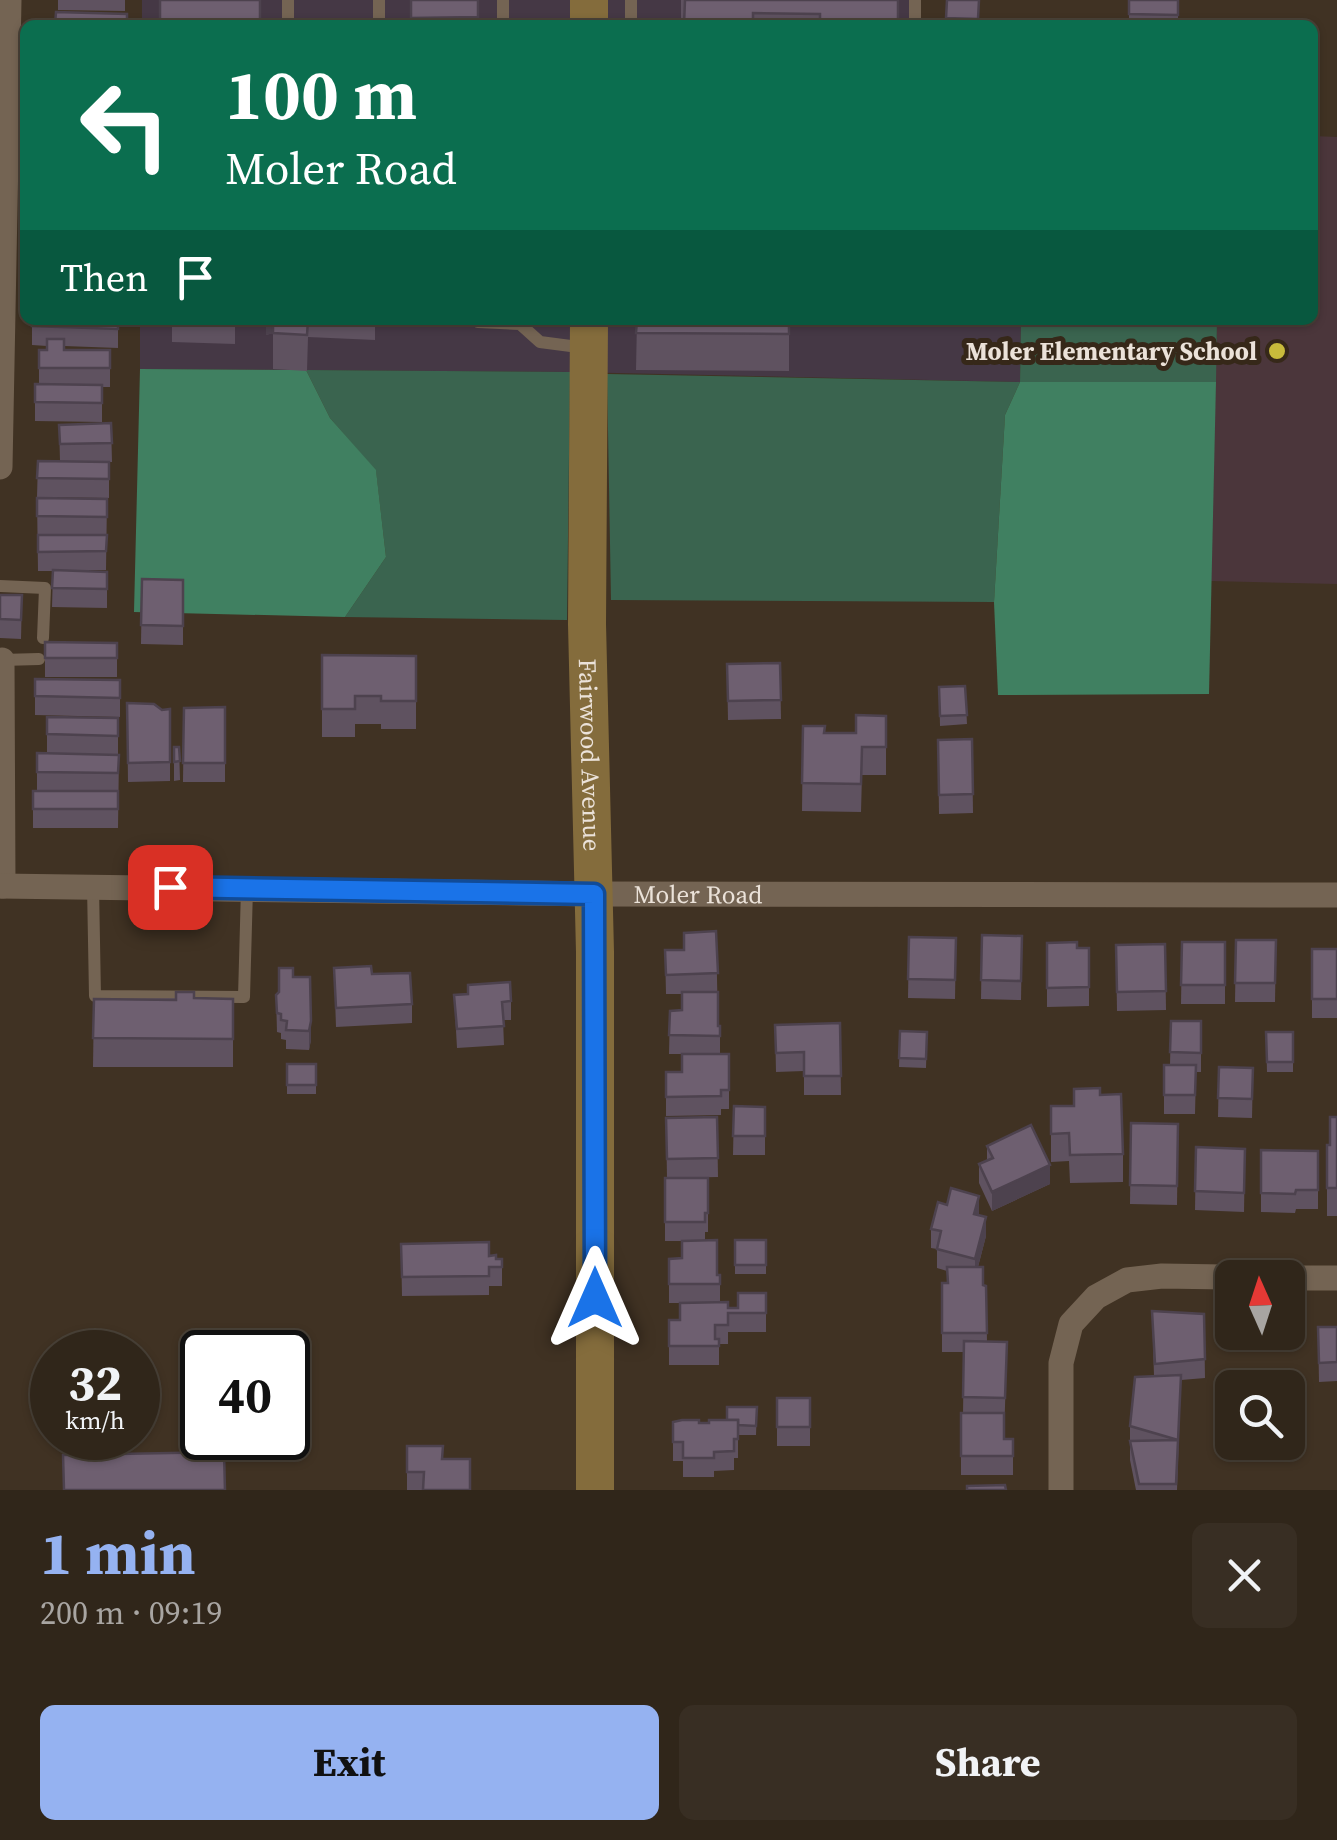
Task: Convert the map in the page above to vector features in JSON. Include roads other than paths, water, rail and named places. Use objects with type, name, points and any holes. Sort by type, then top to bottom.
[{"type":"street","points":[[0,467],[9,0]]},
{"type":"street","name":"Fairwood Avenue","points":[[589,334],[587,624],[594,894],[595,1490]]},
{"type":"street","points":[[1,660],[1,886]]},
{"type":"street","name":"Moler Road","points":[[1,886],[594,894],[1337,895]]},
{"type":"street","points":[[1062,1490],[1060,1363],[1072,1324],[1096,1298],[1127,1280],[1215,1277]]},
{"type":"street","points":[[1305,1278],[1337,1278]]},
{"type":"lane","points":[[521,325],[540,342],[589,334]]},
{"type":"lane","points":[[0,586],[45,588],[43,638]]},
{"type":"lane","points":[[1,660],[39,659]]},
{"type":"lane","points":[[93,886],[95,996],[244,997],[247,888]]},
{"type":"place","name":"Moler Elementary School","points":[[1277,351]]}]
